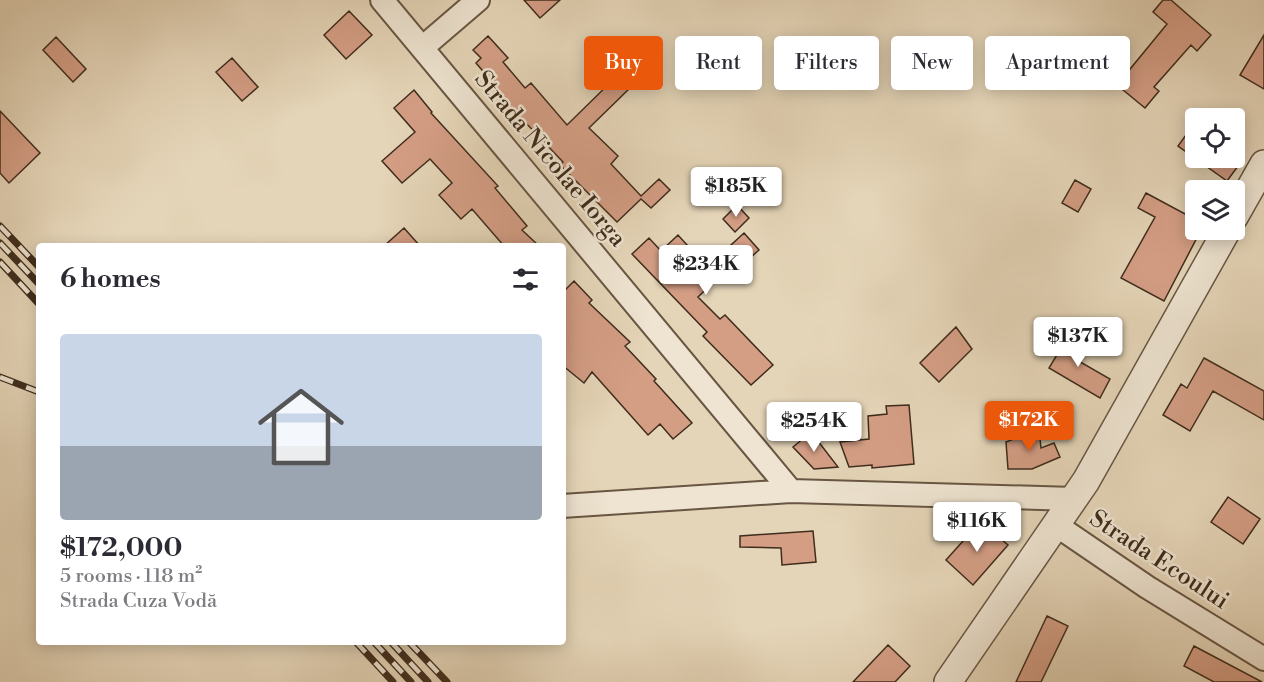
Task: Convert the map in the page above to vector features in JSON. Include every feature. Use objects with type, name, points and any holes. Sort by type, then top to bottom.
[{"type":"street","name":"Strada Nicolae Iorga","points":[[382,0],[791,491]]},
{"type":"street","points":[[422,48],[478,0]]},
{"type":"street","points":[[1245,198],[1264,164]]},
{"type":"street","points":[[948,682],[1074,499],[1221,240]]},
{"type":"street","points":[[566,506],[791,491],[1074,499]]},
{"type":"street","name":"Strada Ecoului","points":[[1056,525],[1147,587],[1264,659]]},
{"type":"building","points":[[524,0],[560,0],[540,18]]},
{"type":"building","points":[[1163,0],[1171,0],[1211,35],[1197,51],[1191,45],[1154,87],[1159,91],[1145,108],[1123,90],[1130,90],[1130,69],[1167,24],[1153,12]]},
{"type":"building","points":[[349,11],[372,35],[346,59],[324,35]]},
{"type":"building","points":[[1264,35],[1264,89],[1240,75]]},
{"type":"building","points":[[488,36],[508,58],[503,62],[525,88],[531,83],[567,125],[603,90],[628,90],[589,128],[618,156],[611,164],[641,196],[659,179],[670,190],[651,208],[641,199],[617,222],[560,165],[563,162],[524,121],[522,123],[495,93],[499,90],[476,63],[481,58],[473,50]]},
{"type":"building","points":[[56,37],[86,69],[73,82],[43,50]]},
{"type":"building","points":[[232,58],[258,87],[242,101],[216,72]]},
{"type":"building","points":[[414,90],[431,113],[498,186],[495,188],[527,226],[522,230],[536,243],[501,243],[472,209],[461,219],[439,195],[452,183],[430,159],[402,183],[382,161],[415,132],[394,108]]},
{"type":"building","points":[[0,111],[40,153],[9,183],[0,173]]},
{"type":"building","points":[[1185,136],[1185,151],[1178,146]]},
{"type":"building","points":[[1209,168],[1237,168],[1226,180]]},
{"type":"building","points":[[1075,180],[1091,189],[1078,212],[1062,203]]},
{"type":"building","points":[[1146,193],[1185,214],[1185,240],[1196,240],[1164,301],[1121,278],[1155,217],[1138,208]]},
{"type":"building","points":[[737,205],[749,218],[735,232],[723,219]]},
{"type":"building","points":[[404,228],[417,243],[387,243]]},
{"type":"building","points":[[744,233],[759,250],[726,279],[721,275],[698,297],[720,319],[725,315],[773,365],[751,385],[703,336],[707,332],[632,254],[649,238],[661,251],[678,235],[707,267]]},
{"type":"building","points":[[574,281],[592,300],[589,303],[630,342],[625,346],[692,423],[673,439],[660,424],[648,435],[592,372],[584,383],[566,368],[566,289]]},
{"type":"building","points":[[956,327],[972,349],[939,382],[920,363]]},
{"type":"building","points":[[1070,333],[1085,342],[1075,359],[1110,379],[1100,398],[1049,368]]},
{"type":"building","points":[[1204,358],[1264,391],[1264,420],[1213,391],[1190,431],[1163,415],[1181,384],[1187,388]]},
{"type":"building","points":[[909,405],[914,464],[872,468],[872,465],[849,467],[840,442],[869,439],[868,416],[887,414],[886,406]]},
{"type":"building","points":[[1039,429],[1041,448],[1054,443],[1060,457],[1032,469],[1008,469],[1006,442]]},
{"type":"building","points":[[811,432],[838,467],[814,469],[793,447]]},
{"type":"building","points":[[1228,497],[1260,519],[1243,544],[1211,522]]},
{"type":"building","points":[[981,521],[1008,545],[973,585],[946,560]]},
{"type":"building","points":[[813,531],[816,562],[782,565],[781,548],[740,547],[740,536]]},
{"type":"building","points":[[1047,616],[1068,626],[1041,682],[1016,682]]},
{"type":"building","points":[[888,645],[910,666],[895,682],[853,682]]},
{"type":"building","points":[[1194,646],[1262,682],[1214,682],[1184,666]]},
{"type":"railway","points":[[0,226],[36,264]]},
{"type":"railway","points":[[0,243],[36,281]]},
{"type":"railway","points":[[0,262],[36,301]]},
{"type":"railway","points":[[0,377],[36,391]]},
{"type":"railway","points":[[359,645],[393,682]]},
{"type":"railway","points":[[377,645],[411,682]]},
{"type":"railway","points":[[394,645],[428,682]]},
{"type":"railway","points":[[412,645],[447,682]]}]
